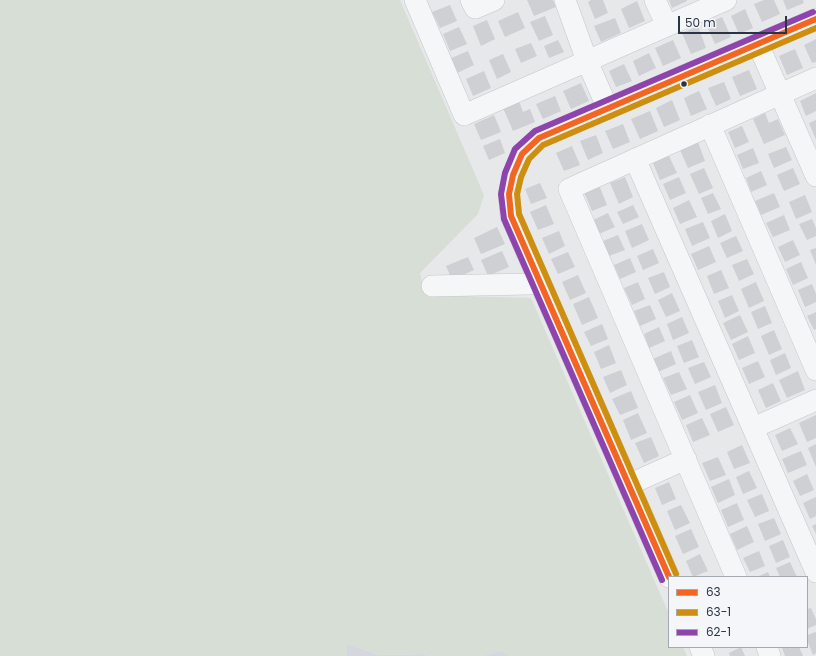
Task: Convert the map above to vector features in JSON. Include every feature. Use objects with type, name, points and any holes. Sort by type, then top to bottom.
[{"type":"street","points":[[415,0],[464,115],[726,0]]},
{"type":"street","points":[[472,0],[475,8],[494,0]]},
{"type":"street","points":[[565,0],[587,61],[608,109]]},
{"type":"street","points":[[655,0],[667,26]]},
{"type":"street","points":[[669,576],[630,484],[511,216],[509,194],[513,175],[522,154],[539,138],[816,19]]},
{"type":"street","points":[[758,44],[816,176]]},
{"type":"street","points":[[736,576],[569,189],[816,78]]},
{"type":"street","points":[[710,125],[816,370]]},
{"type":"street","points":[[635,159],[816,572]]},
{"type":"street","points":[[432,286],[528,284],[539,280]]},
{"type":"street","points":[[753,428],[816,400]]},
{"type":"street","points":[[630,484],[686,459]]},
{"type":"shaded area","points":[[0,0],[400,0],[484,195],[478,214],[420,273],[425,295],[531,298],[668,612],[668,648],[683,648],[687,656],[511,656],[501,651],[482,656],[429,656],[422,654],[380,655],[347,644],[347,656],[0,656]]},
{"type":"shaded area","points":[[347,644],[380,655],[422,654],[429,656],[347,656]]},
{"type":"shaded area","points":[[501,651],[511,656],[482,656]]},
{"type":"building","points":[[527,0],[553,0],[556,7],[534,16]]},
{"type":"building","points":[[591,0],[603,0],[608,13],[595,19],[588,2]]},
{"type":"building","points":[[669,0],[687,0],[687,1],[672,8]]},
{"type":"building","points":[[764,0],[774,0],[780,14],[762,22],[754,4]]},
{"type":"building","points":[[783,0],[803,0],[804,3],[787,10]]},
{"type":"building","points":[[637,1],[645,21],[629,28],[621,9]]},
{"type":"building","points":[[450,5],[457,21],[440,28],[432,12]]},
{"type":"building","points":[[745,9],[753,28],[739,34],[731,16]]},
{"type":"building","points":[[518,12],[525,28],[505,37],[498,21]]},
{"type":"building","points":[[545,16],[553,35],[539,41],[530,22]]},
{"type":"building","points":[[722,17],[731,37],[715,44],[706,24]]},
{"type":"building","points":[[615,18],[621,33],[601,42],[594,26]]},
{"type":"building","points":[[487,20],[495,39],[481,46],[473,26]]},
{"type":"building","points":[[698,26],[706,48],[691,54],[682,33]]},
{"type":"building","points":[[459,27],[467,44],[450,51],[443,34]]},
{"type":"building","points":[[816,39],[816,62],[812,63],[804,45]]},
{"type":"building","points":[[558,40],[564,52],[549,58],[544,46]]},
{"type":"building","points":[[673,40],[681,58],[663,66],[655,48]]},
{"type":"building","points":[[531,43],[537,56],[521,63],[515,49]]},
{"type":"building","points":[[795,49],[803,68],[787,75],[779,56]]},
{"type":"building","points":[[468,51],[474,65],[455,74],[449,59]]},
{"type":"building","points":[[649,53],[656,68],[639,76],[633,61]]},
{"type":"building","points":[[503,54],[511,72],[497,79],[489,60]]},
{"type":"building","points":[[624,64],[632,81],[616,87],[609,71]]},
{"type":"building","points":[[749,70],[757,89],[740,96],[732,77]]},
{"type":"building","points":[[484,71],[491,88],[473,96],[466,79]]},
{"type":"building","points":[[724,82],[731,99],[716,106],[708,88]]},
{"type":"building","points":[[581,83],[589,101],[571,109],[563,91]]},
{"type":"building","points":[[699,91],[707,109],[691,116],[684,98]]},
{"type":"building","points":[[816,93],[816,111],[806,116],[800,101]]},
{"type":"building","points":[[555,96],[561,111],[543,119],[536,104]]},
{"type":"building","points":[[672,100],[680,120],[664,127],[656,108]]},
{"type":"building","points":[[519,101],[523,112],[530,109],[535,122],[513,131],[503,108]]},
{"type":"building","points":[[650,111],[658,131],[640,139],[631,119]]},
{"type":"building","points":[[765,113],[769,123],[778,119],[785,135],[764,144],[753,119]]},
{"type":"building","points":[[494,115],[501,132],[481,140],[474,124]]},
{"type":"building","points":[[816,120],[816,140],[809,123]]},
{"type":"building","points":[[623,124],[630,142],[613,149],[605,131]]},
{"type":"building","points":[[742,126],[749,142],[735,148],[728,132]]},
{"type":"building","points":[[596,135],[603,153],[588,160],[580,141]]},
{"type":"building","points":[[500,139],[505,153],[489,160],[483,146]]},
{"type":"building","points":[[698,142],[705,161],[688,168],[680,150]]},
{"type":"building","points":[[572,146],[580,165],[564,171],[556,153]]},
{"type":"building","points":[[786,147],[792,160],[774,168],[768,154]]},
{"type":"building","points":[[753,148],[759,163],[743,169],[737,155]]},
{"type":"building","points":[[669,156],[677,173],[660,180],[653,163]]},
{"type":"building","points":[[704,168],[713,188],[699,194],[690,174]]},
{"type":"building","points":[[793,168],[800,184],[784,191],[777,175]]},
{"type":"building","points":[[761,171],[767,185],[751,192],[746,178]]},
{"type":"building","points":[[625,177],[633,197],[619,204],[610,183]]},
{"type":"building","points":[[679,177],[686,193],[670,200],[663,184]]},
{"type":"building","points":[[540,183],[547,198],[531,204],[525,189]]},
{"type":"building","points":[[599,185],[607,205],[592,211],[584,192]]},
{"type":"building","points":[[713,193],[721,209],[708,214],[701,198]]},
{"type":"building","points":[[774,193],[780,207],[761,215],[755,201]]},
{"type":"building","points":[[805,195],[812,212],[796,219],[789,202]]},
{"type":"building","points":[[689,200],[697,217],[680,224],[673,208]]},
{"type":"building","points":[[546,205],[554,224],[538,230],[530,212]]},
{"type":"building","points":[[633,205],[639,217],[623,224],[617,212]]},
{"type":"building","points":[[608,213],[615,227],[599,234],[593,220]]},
{"type":"building","points":[[725,214],[732,231],[718,238],[711,221]]},
{"type":"building","points":[[784,215],[790,230],[773,237],[766,223]]},
{"type":"building","points":[[812,219],[816,228],[816,236],[807,240],[799,224]]},
{"type":"building","points":[[703,222],[710,238],[692,246],[685,229]]},
{"type":"building","points":[[642,224],[649,240],[632,248],[625,231]]},
{"type":"building","points":[[497,227],[505,244],[481,254],[474,238]]},
{"type":"building","points":[[559,231],[565,246],[549,254],[542,238]]},
{"type":"building","points":[[618,235],[625,250],[609,256],[603,241]]},
{"type":"building","points":[[736,236],[743,251],[727,258],[720,243]]},
{"type":"building","points":[[793,240],[800,255],[785,262],[778,247]]},
{"type":"building","points":[[709,246],[716,262],[698,270],[691,254]]},
{"type":"building","points":[[816,248],[816,265],[810,250]]},
{"type":"building","points":[[653,249],[659,263],[643,270],[637,256]]},
{"type":"building","points":[[502,251],[509,267],[488,276],[481,260]]},
{"type":"building","points":[[568,252],[575,267],[558,274],[551,259]]},
{"type":"building","points":[[468,257],[474,270],[452,280],[446,266]]},
{"type":"building","points":[[630,258],[636,272],[620,279],[614,265]]},
{"type":"building","points":[[747,259],[754,274],[739,281],[732,265]]},
{"type":"building","points":[[801,262],[808,278],[793,285],[786,269]]},
{"type":"building","points":[[721,270],[729,288],[714,294],[707,276]]},
{"type":"building","points":[[664,272],[670,287],[655,294],[648,278]]},
{"type":"building","points":[[578,275],[586,293],[570,300],[562,282]]},
{"type":"building","points":[[638,282],[645,299],[632,305],[624,288]]},
{"type":"building","points":[[756,282],[764,301],[749,308],[741,289]]},
{"type":"building","points":[[812,284],[816,294],[816,302],[805,307],[798,290]]},
{"type":"building","points":[[672,293],[680,311],[666,317],[658,300]]},
{"type":"building","points":[[732,295],[739,311],[725,318],[718,301]]},
{"type":"building","points":[[589,297],[598,318],[582,325],[573,304]]},
{"type":"building","points":[[650,305],[656,319],[640,326],[634,311]]},
{"type":"building","points":[[765,306],[772,323],[758,329],[751,312]]},
{"type":"building","points":[[816,312],[816,329],[814,330],[807,316]]},
{"type":"building","points":[[740,315],[748,332],[731,340],[723,323]]},
{"type":"building","points":[[682,317],[689,333],[673,340],[667,324]]},
{"type":"building","points":[[602,324],[608,339],[591,346],[584,332]]},
{"type":"building","points":[[659,327],[665,341],[649,348],[644,334]]},
{"type":"building","points":[[774,330],[782,349],[769,355],[761,336]]},
{"type":"building","points":[[748,336],[755,353],[739,360],[732,344]]},
{"type":"building","points":[[692,340],[699,357],[684,363],[677,346]]},
{"type":"building","points":[[609,345],[616,363],[601,369],[594,352]]},
{"type":"building","points":[[671,351],[676,364],[658,372],[653,359]]},
{"type":"building","points":[[785,353],[791,368],[776,375],[770,360]]},
{"type":"building","points":[[758,361],[765,377],[749,384],[742,368]]},
{"type":"building","points":[[704,362],[711,377],[695,384],[688,368]]},
{"type":"building","points":[[621,370],[627,385],[610,393],[603,377]]},
{"type":"building","points":[[798,371],[805,390],[787,398],[779,380]]},
{"type":"building","points":[[679,372],[687,389],[671,395],[663,378]]},
{"type":"building","points":[[773,383],[781,401],[766,408],[758,390]]},
{"type":"building","points":[[715,385],[722,403],[706,410],[698,392]]},
{"type":"building","points":[[631,391],[638,408],[620,415],[612,399]]},
{"type":"building","points":[[690,395],[698,413],[682,420],[674,402]]},
{"type":"building","points":[[726,407],[734,425],[718,432],[710,414]]},
{"type":"building","points":[[638,413],[647,433],[631,440],[623,420]]},
{"type":"building","points":[[816,415],[816,438],[807,442],[799,423]]},
{"type":"building","points":[[702,418],[710,435],[693,442],[686,425]]},
{"type":"building","points":[[790,428],[798,444],[782,451],[775,435]]},
{"type":"building","points":[[651,437],[659,456],[644,463],[635,443]]},
{"type":"building","points":[[816,444],[816,467],[808,448]]},
{"type":"building","points":[[742,445],[750,463],[734,469],[727,452]]},
{"type":"building","points":[[801,451],[807,465],[788,473],[782,459]]},
{"type":"building","points":[[718,457],[726,475],[710,481],[702,463]]},
{"type":"building","points":[[749,471],[757,488],[743,494],[736,477]]},
{"type":"building","points":[[807,474],[814,490],[800,496],[793,481]]},
{"type":"building","points":[[729,479],[735,495],[718,503],[711,487]]},
{"type":"building","points":[[669,482],[676,499],[662,505],[655,488]]},
{"type":"building","points":[[762,494],[769,511],[755,517],[747,500]]},
{"type":"building","points":[[816,497],[816,516],[810,519],[803,503]]},
{"type":"building","points":[[737,503],[744,520],[728,527],[721,510]]},
{"type":"building","points":[[681,505],[690,523],[675,530],[667,511]]},
{"type":"building","points":[[774,518],[781,534],[765,541],[758,524]]},
{"type":"building","points":[[816,524],[816,534],[812,526]]},
{"type":"building","points":[[747,526],[754,542],[737,550],[730,534]]},
{"type":"building","points":[[691,529],[699,547],[683,554],[675,536]]},
{"type":"building","points":[[783,540],[790,557],[776,563],[769,546]]},
{"type":"building","points":[[759,551],[765,566],[750,572],[743,558]]},
{"type":"building","points":[[700,554],[708,571],[693,576],[686,561]]},
{"type":"building","points":[[790,562],[797,576],[780,576],[776,568]]},
{"type":"building","points":[[768,572],[770,576],[759,576]]},
{"type":"building","points":[[811,608],[816,619],[816,625],[808,629],[808,609]]},
{"type":"building","points":[[816,632],[816,653],[813,655],[808,642],[808,635]]},
{"type":"building","points":[[741,648],[745,656],[730,656],[729,653]]},
{"type":"building","points":[[782,648],[799,648],[803,656],[785,656]]},
{"type":"transit line","name":"62-1","points":[[662,580],[504,219],[501,194],[505,173],[515,149],[535,131],[813,12]]},
{"type":"transit line","name":"63","points":[[669,576],[511,216],[509,194],[513,175],[522,154],[539,138],[816,19]]},
{"type":"transit line","name":"63-1","points":[[676,574],[519,214],[517,194],[521,177],[529,159],[543,145],[816,28]]}]
